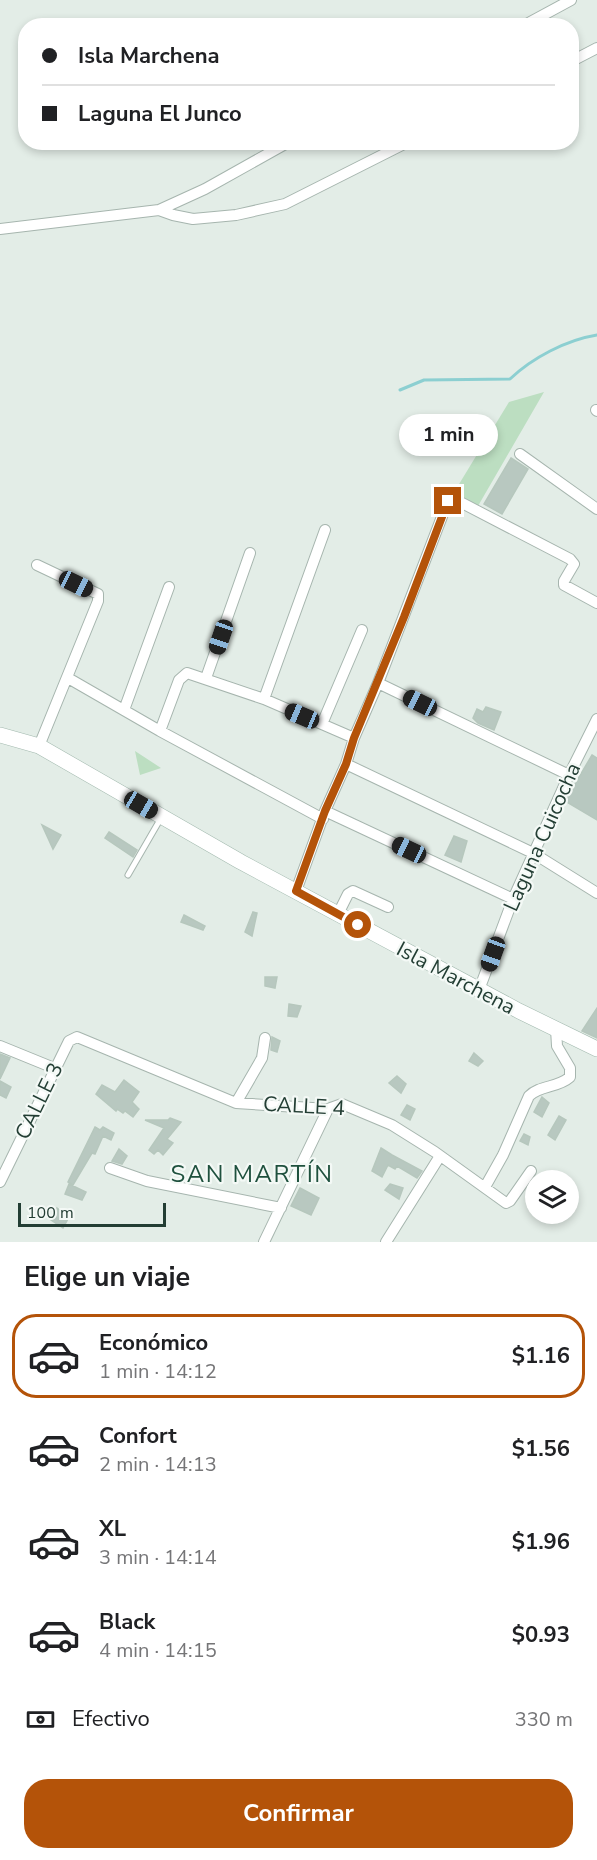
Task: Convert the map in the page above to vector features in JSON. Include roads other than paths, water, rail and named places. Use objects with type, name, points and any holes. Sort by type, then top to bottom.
[{"type":"street","points":[[538,18],[571,0]]},
{"type":"street","points":[[579,57],[597,48]]},
{"type":"street","points":[[0,229],[159,210],[205,189],[275,150]]},
{"type":"street","points":[[159,210],[173,216],[193,219],[236,215],[285,204],[392,150]]},
{"type":"street","points":[[520,454],[597,509]]},
{"type":"street","points":[[296,891],[448,501]]},
{"type":"street","points":[[462,503],[570,559],[574,564],[564,581],[565,587],[597,603]]},
{"type":"street","points":[[264,699],[325,530]]},
{"type":"street","points":[[206,678],[250,553]]},
{"type":"street","points":[[37,565],[98,594],[98,601],[39,746]]},
{"type":"street","points":[[124,710],[170,587]]},
{"type":"street","points":[[322,724],[362,630]]},
{"type":"street","points":[[160,731],[179,680],[187,673],[264,699],[354,738]]},
{"type":"street","points":[[68,678],[160,731],[324,815],[513,899]]},
{"type":"street","points":[[378,683],[569,775]]},
{"type":"street","name":"Laguna Cuicocha","points":[[479,990],[533,852],[597,719]]},
{"type":"street","name":"Isla Marchena","points":[[0,735],[39,746],[338,914],[479,990],[597,1049]]},
{"type":"street","points":[[346,764],[533,852],[597,893]]},
{"type":"street","points":[[338,914],[348,894],[353,891],[388,907]]},
{"type":"street","points":[[484,1187],[503,1155],[529,1096],[534,1092],[561,1084],[570,1077],[570,1068],[556,1043],[556,1029]]},
{"type":"street","name":"CALLE 3","points":[[0,1182],[70,1039],[77,1037],[89,1041]]},
{"type":"street","points":[[236,1103],[262,1058],[265,1038]]},
{"type":"street","name":"CALLE 4","points":[[89,1041],[236,1103],[328,1109],[342,1104],[392,1125],[503,1201],[510,1201],[525,1180]]},
{"type":"street","points":[[0,1046],[54,1068]]},
{"type":"street","points":[[264,1242],[328,1109]]},
{"type":"street","points":[[386,1242],[440,1156]]},
{"type":"street","points":[[110,1168],[147,1181],[280,1208]]},
{"type":"lane","points":[[128,875],[162,817]]},
{"type":"waterway","points":[[400,390],[424,380],[510,379],[550,351],[573,341],[597,335]]},
{"type":"district","name":"SAN MARTÍN","points":[[252,1174]]}]
